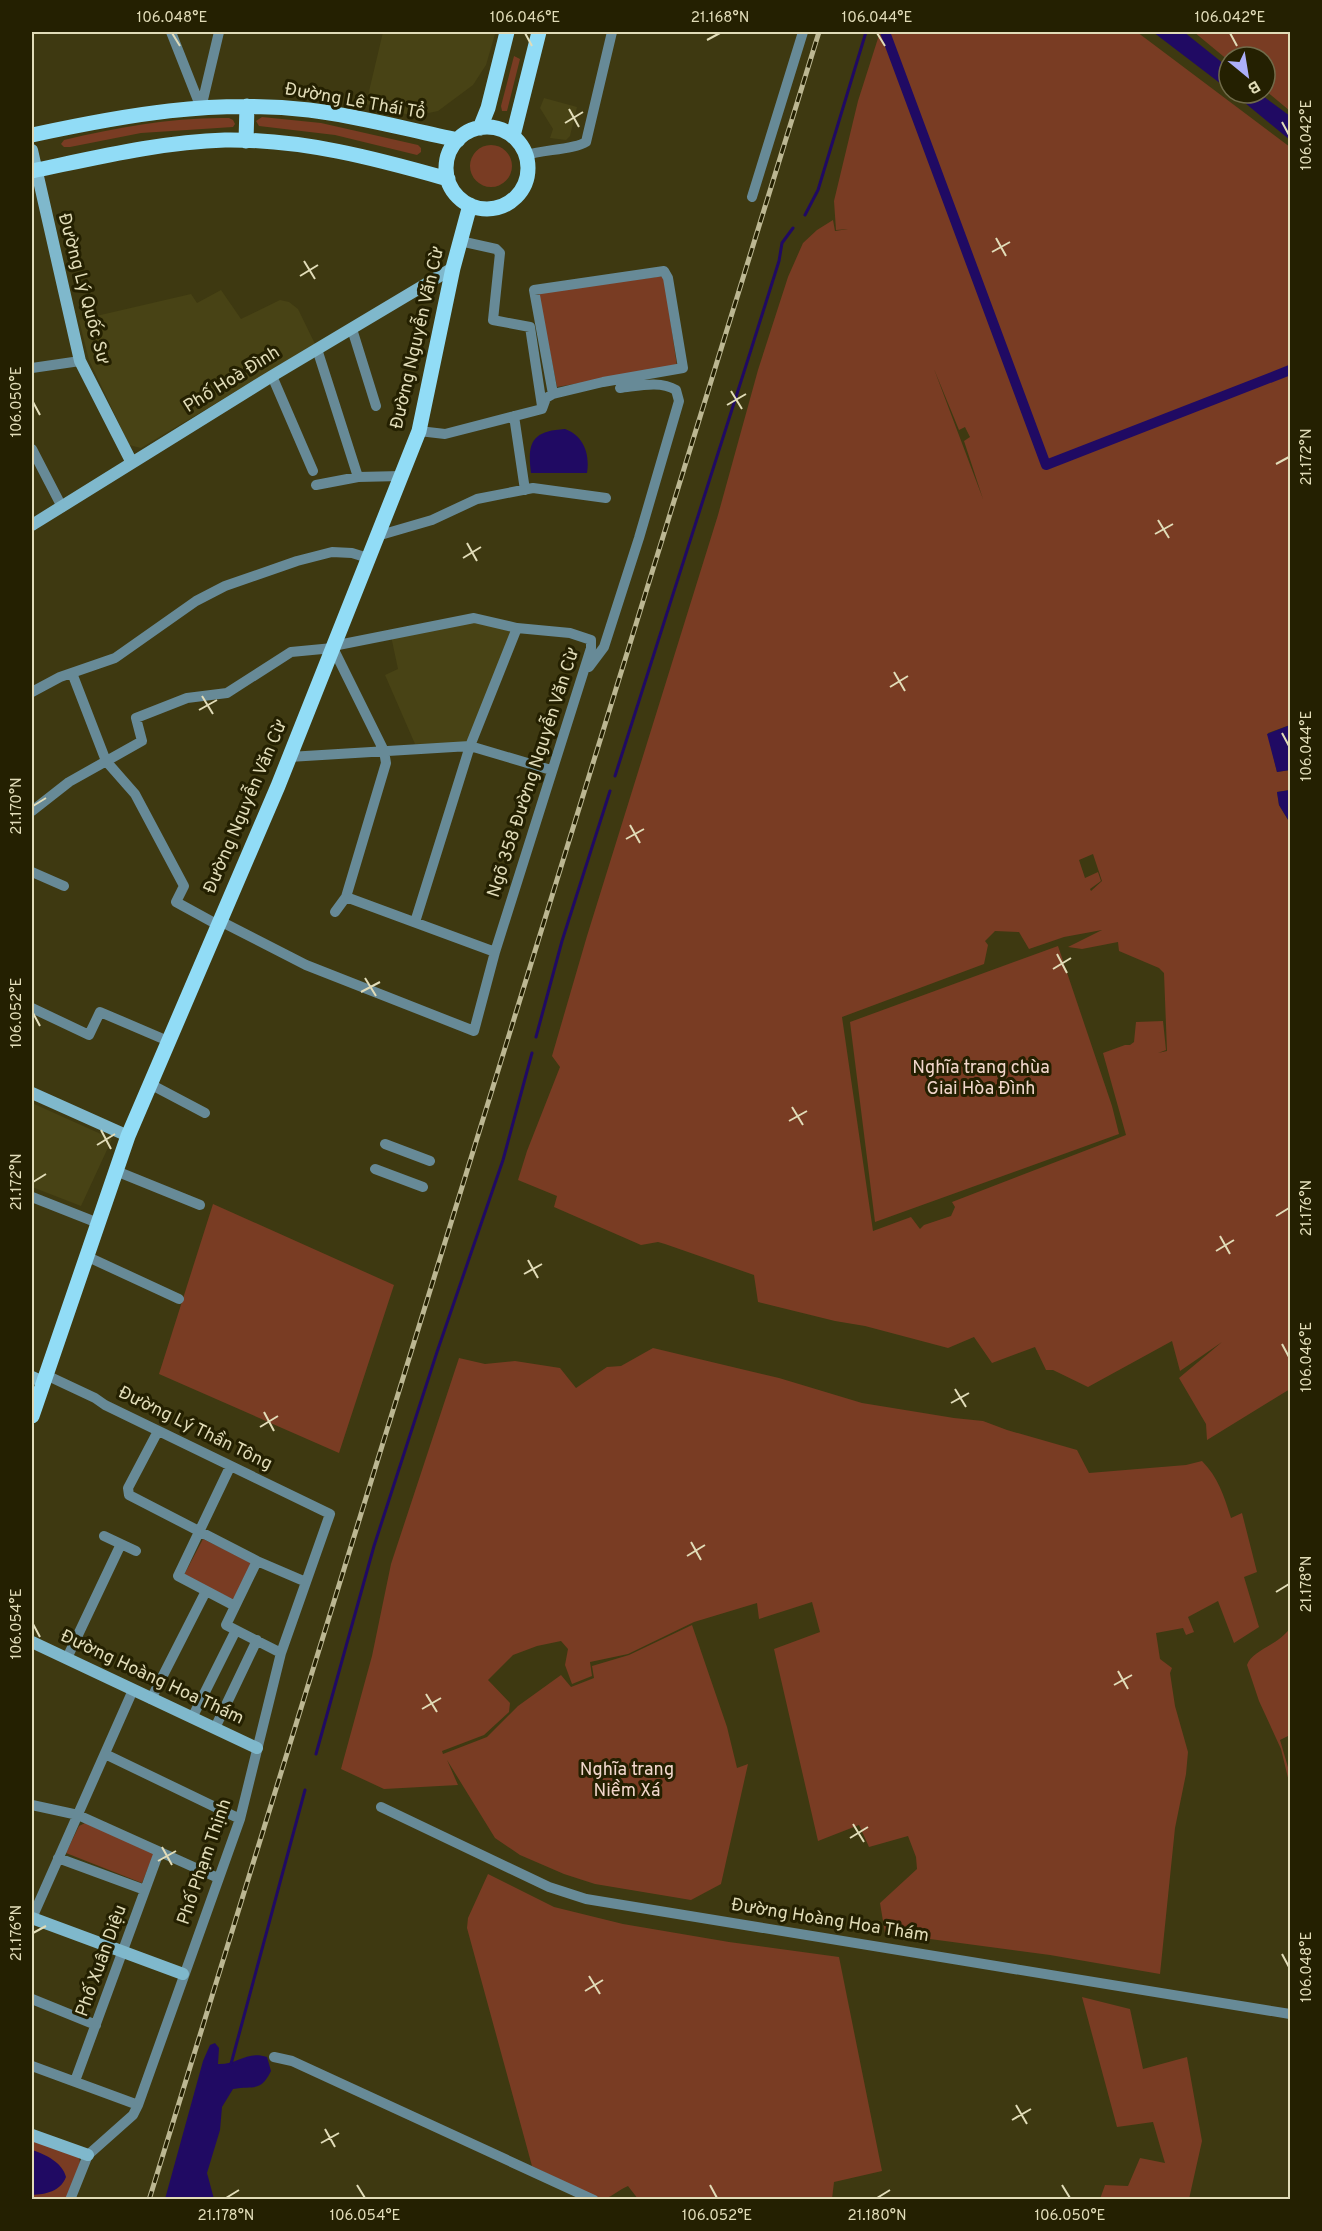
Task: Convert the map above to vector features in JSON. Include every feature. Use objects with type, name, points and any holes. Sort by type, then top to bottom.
[{"type":"main road","points":[[480,128],[488,108],[507,32]]},
{"type":"main road","points":[[513,136],[539,32]]},
{"type":"main road","name":"Đường Lê Thái Tổ","points":[[32,135],[117,117],[176,109],[247,106],[310,111],[458,140]]},
{"type":"main road","points":[[246,141],[247,106]]},
{"type":"main road","points":[[480,128],[497,128],[513,136],[521,144],[528,166],[523,188],[515,197],[496,208],[479,208],[470,205],[455,194],[448,179],[448,157],[458,140],[480,128]]},
{"type":"main road","points":[[34,170],[144,149],[202,142],[246,141],[326,148],[448,179]]},
{"type":"main road","name":"Đường Nguyễn Văn Cừ","points":[[32,1416],[40,1378],[128,1136],[289,757],[419,431],[453,268],[470,205]]},
{"type":"street","points":[[171,32],[201,108]]},
{"type":"street","points":[[201,108],[219,32]]},
{"type":"street","points":[[526,155],[543,150],[578,146],[586,142],[612,32]]},
{"type":"street","points":[[752,197],[803,32]]},
{"type":"street","name":"Đường Lý Quốc Sư","points":[[32,150],[34,170],[80,361],[132,463]]},
{"type":"street","points":[[460,241],[496,249],[500,253],[493,320],[530,327],[542,409]]},
{"type":"street","name":"Phố Hoà Đình","points":[[32,525],[316,349],[453,268]]},
{"type":"street","points":[[542,409],[546,398],[553,394],[603,382],[683,368],[668,278],[664,270],[534,290],[553,394]]},
{"type":"street","points":[[352,328],[376,406]]},
{"type":"street","points":[[316,349],[358,477]]},
{"type":"street","points":[[32,368],[80,361]]},
{"type":"street","points":[[272,376],[313,471]]},
{"type":"street","points":[[583,676],[603,647],[639,538],[679,401],[676,390],[666,386],[655,384],[620,388]]},
{"type":"street","points":[[419,431],[445,434],[542,409]]},
{"type":"street","points":[[514,416],[525,490]]},
{"type":"street","points":[[33,454],[62,507]]},
{"type":"street","points":[[316,485],[358,477],[401,476]]},
{"type":"street","points":[[377,536],[432,520],[477,499],[532,488],[606,498]]},
{"type":"street","points":[[32,692],[72,673],[126,652],[196,601],[225,586],[297,561],[332,552],[352,553],[368,558]]},
{"type":"street","name":"Ngõ 358 Đường Nguyễn Văn Cừ","points":[[106,761],[142,741],[136,718],[187,698],[227,693],[291,652],[333,647],[474,618],[517,628],[570,633],[589,638],[591,648],[583,676],[551,770],[495,952],[474,1031],[306,965],[219,923]]},
{"type":"street","points":[[415,922],[471,746],[517,628]]},
{"type":"street","points":[[333,647],[384,751],[386,763],[346,897],[335,912]]},
{"type":"street","points":[[72,673],[106,761],[135,794],[184,886],[176,902],[219,923]]},
{"type":"street","points":[[289,757],[471,746],[551,770]]},
{"type":"street","points":[[32,811],[69,783],[106,761]]},
{"type":"street","points":[[32,872],[64,886]]},
{"type":"street","points":[[346,897],[495,952]]},
{"type":"street","points":[[32,1008],[89,1035],[100,1012],[168,1041]]},
{"type":"street","points":[[150,1084],[205,1113]]},
{"type":"street","points":[[32,1093],[128,1136]]},
{"type":"street","points":[[385,1144],[430,1161]]},
{"type":"street","points":[[375,1169],[423,1187]]},
{"type":"street","points":[[116,1171],[200,1205]]},
{"type":"street","points":[[32,1197],[98,1223]]},
{"type":"street","points":[[86,1256],[179,1299]]},
{"type":"street","name":"Đường Lý Thần Tông","points":[[40,1378],[95,1398],[230,1467],[330,1514]]},
{"type":"street","points":[[158,1431],[128,1492],[132,1498],[257,1561],[306,1582]]},
{"type":"street","points":[[230,1467],[178,1576],[234,1606]]},
{"type":"street","name":"Phố Phạm Thịnh","points":[[70,2199],[88,2155],[133,2115],[138,2105],[240,1819],[281,1653],[330,1514]]},
{"type":"street","points":[[104,1536],[136,1551]]},
{"type":"street","points":[[67,1658],[121,1544]]},
{"type":"street","points":[[257,1561],[226,1625],[281,1653]]},
{"type":"street","points":[[151,1699],[206,1591]]},
{"type":"street","points":[[192,1718],[236,1630]]},
{"type":"street","points":[[215,1728],[257,1640]]},
{"type":"street","name":"Đường Hoàng Hoa Thám","points":[[32,1642],[257,1748]]},
{"type":"street","points":[[133,1690],[32,1918],[183,1974]]},
{"type":"street","points":[[105,1754],[240,1819]]},
{"type":"street","points":[[32,1805],[78,1815],[218,1878]]},
{"type":"street","name":"Đường Hoàng Hoa Thám","points":[[381,1807],[549,1887],[586,1899],[1290,2014]]},
{"type":"street","name":"Phố Xuân Diệu","points":[[75,2081],[159,1852]]},
{"type":"street","points":[[58,1858],[145,1890]]},
{"type":"street","points":[[32,1999],[96,2025]]},
{"type":"street","points":[[274,2057],[292,2061],[594,2199]]},
{"type":"street","points":[[32,2066],[138,2105]]},
{"type":"street","points":[[32,2135],[88,2155]]},
{"type":"shaded area","points":[[383,32],[486,32],[495,34],[486,65],[473,85],[438,111],[419,115],[366,104]]},
{"type":"shaded area","points":[[1153,32],[1184,32],[1217,58],[1217,81]]},
{"type":"shaded area","points":[[544,98],[577,107],[570,136],[566,140],[550,138],[553,129],[540,108]]},
{"type":"shaded area","points":[[1248,105],[1275,105],[1290,116],[1290,140]]},
{"type":"shaded area","points":[[221,290],[241,319],[280,300],[289,302],[298,309],[315,344],[141,448],[129,445],[89,360],[79,320],[191,294],[197,303]]},
{"type":"shaded area","points":[[565,429],[577,436],[584,446],[588,459],[587,473],[531,473],[530,453],[534,440],[545,432]]},
{"type":"shaded area","points":[[473,621],[513,632],[468,743],[415,744],[385,675],[398,669],[391,636]]},
{"type":"shaded area","points":[[1290,725],[1290,770],[1277,772],[1267,734]]},
{"type":"shaded area","points":[[1290,790],[1290,823],[1279,805],[1277,792]]},
{"type":"shaded area","points":[[32,1103],[112,1139],[81,1206],[32,1187]]},
{"type":"shaded area","points":[[215,2043],[219,2048],[218,2064],[260,2055],[267,2057],[271,2071],[263,2083],[256,2087],[233,2089],[222,2107],[220,2130],[207,2173],[214,2199],[165,2199],[203,2061],[210,2045]]},
{"type":"shaded area","points":[[32,2150],[53,2160],[61,2167],[66,2177],[56,2189],[32,2195]]},
{"type":"green space","points":[[880,32],[1137,32],[1217,92],[1217,105],[1234,105],[1290,147],[1290,725],[1268,733],[1277,772],[1290,770],[1290,790],[1277,792],[1279,805],[1290,823],[1290,1389],[1207,1440],[1206,1424],[1179,1378],[1222,1342],[1180,1371],[1172,1341],[1088,1387],[1053,1370],[1046,1370],[1035,1347],[992,1363],[974,1337],[948,1348],[865,1326],[758,1302],[754,1275],[658,1242],[641,1245],[554,1207],[557,1196],[518,1180],[560,1067],[552,1056],[718,515],[758,370],[788,277],[803,243],[817,230],[833,220],[835,231],[848,229],[836,230],[834,201],[858,101]],"holes":[[[934,369],[959,430],[965,427],[970,437],[964,441],[983,499]],[[1093,854],[1102,881],[1091,891],[1090,889],[1101,881],[1098,872],[1085,878],[1079,860]],[[1102,930],[1068,947],[1082,949],[1118,942],[1119,951],[1159,968],[1164,973],[1167,1051],[1158,1053],[1166,1050],[1163,1021],[1136,1022],[1134,1042],[1103,1053],[1126,1135],[952,1202],[955,1207],[951,1216],[924,1225],[920,1229],[911,1217],[873,1231],[842,1017],[984,964],[988,945],[985,941],[995,931],[1019,932],[1029,949],[1064,937]]]},
{"type":"green space","points":[[1194,32],[1290,32],[1290,111],[1277,100],[1277,45],[1217,45],[1217,51]]},
{"type":"green space","points":[[514,56],[520,59],[507,111],[502,111],[501,106]]},
{"type":"green space","points":[[262,117],[321,123],[418,145],[421,152],[417,155],[335,135],[259,126],[256,121]]},
{"type":"green space","points":[[229,118],[235,124],[233,127],[141,133],[70,147],[64,147],[61,144],[64,140],[146,124],[187,119]]},
{"type":"green space","points":[[491,145],[499,146],[506,151],[511,158],[511,174],[506,181],[499,186],[491,187],[483,186],[476,181],[471,174],[470,166],[471,158],[476,151],[483,146]]},
{"type":"green space","points":[[664,276],[677,366],[557,387],[538,292]]},
{"type":"green space","name":"Nghĩa trang chùa Giai Hòa Đình","points":[[1058,946],[1112,1106],[1119,1134],[875,1222],[850,1022]]},
{"type":"green space","points":[[213,1204],[394,1285],[339,1453],[159,1374]]},
{"type":"green space","name":"Nghĩa trang Niềm Xá","points":[[653,1348],[779,1378],[862,1403],[983,1421],[1077,1450],[1089,1473],[1186,1465],[1202,1461],[1208,1467],[1220,1487],[1231,1518],[1242,1513],[1257,1572],[1244,1577],[1259,1627],[1234,1643],[1218,1601],[1188,1617],[1194,1632],[1186,1635],[1183,1628],[1156,1633],[1160,1659],[1172,1668],[1170,1673],[1175,1706],[1188,1752],[1175,1828],[1160,1974],[1050,1955],[885,1933],[880,1903],[917,1869],[916,1857],[908,1836],[869,1847],[859,1825],[818,1841],[774,1649],[820,1632],[812,1602],[759,1619],[757,1603],[694,1622],[628,1654],[590,1662],[592,1676],[572,1684],[565,1665],[568,1649],[561,1641],[537,1646],[513,1655],[488,1680],[510,1703],[509,1712],[484,1735],[442,1751],[443,1754],[487,1737],[518,1706],[561,1675],[571,1687],[594,1678],[592,1666],[629,1655],[692,1625],[727,1727],[737,1768],[748,1764],[721,1884],[691,1900],[595,1884],[564,1874],[520,1855],[495,1838],[447,1760],[458,1785],[384,1789],[341,1769],[372,1656],[391,1564],[459,1358],[485,1364],[515,1361],[560,1368],[576,1388],[607,1367],[621,1366]]},
{"type":"green space","points":[[203,1539],[252,1563],[234,1600],[184,1575]]},
{"type":"green space","points":[[1290,1628],[1290,1735],[1280,1740],[1290,1774],[1290,1786],[1281,1749],[1259,1701],[1247,1665],[1254,1655],[1279,1639]]},
{"type":"green space","points":[[85,1823],[154,1853],[142,1883],[66,1853],[79,1826]]},
{"type":"green space","points":[[488,1874],[554,1907],[623,1924],[839,1957],[882,2171],[834,2182],[832,2199],[638,2199],[628,2186],[601,2200],[532,2166],[467,1928],[468,1918]]},
{"type":"green space","points":[[1082,1997],[1130,2009],[1143,2069],[1187,2057],[1202,2141],[1189,2199],[1100,2199],[1105,2185],[1128,2186],[1140,2158],[1165,2163],[1153,2122],[1117,2127]]},
{"type":"green space","points":[[32,2139],[78,2154],[80,2162],[67,2199],[32,2200]]},
{"type":"waterway","points":[[805,215],[818,190],[866,32]]},
{"type":"waterway","points":[[885,32],[1046,465],[1290,370]]},
{"type":"waterway","points":[[615,776],[779,261],[782,243],[793,228]]},
{"type":"waterway","points":[[536,1037],[562,941],[610,791]]},
{"type":"waterway","points":[[316,1754],[374,1546],[503,1160],[532,1053]]},
{"type":"waterway","points":[[231,2064],[305,1790]]},
{"type":"railway","points":[[149,2200],[819,32]]}]
